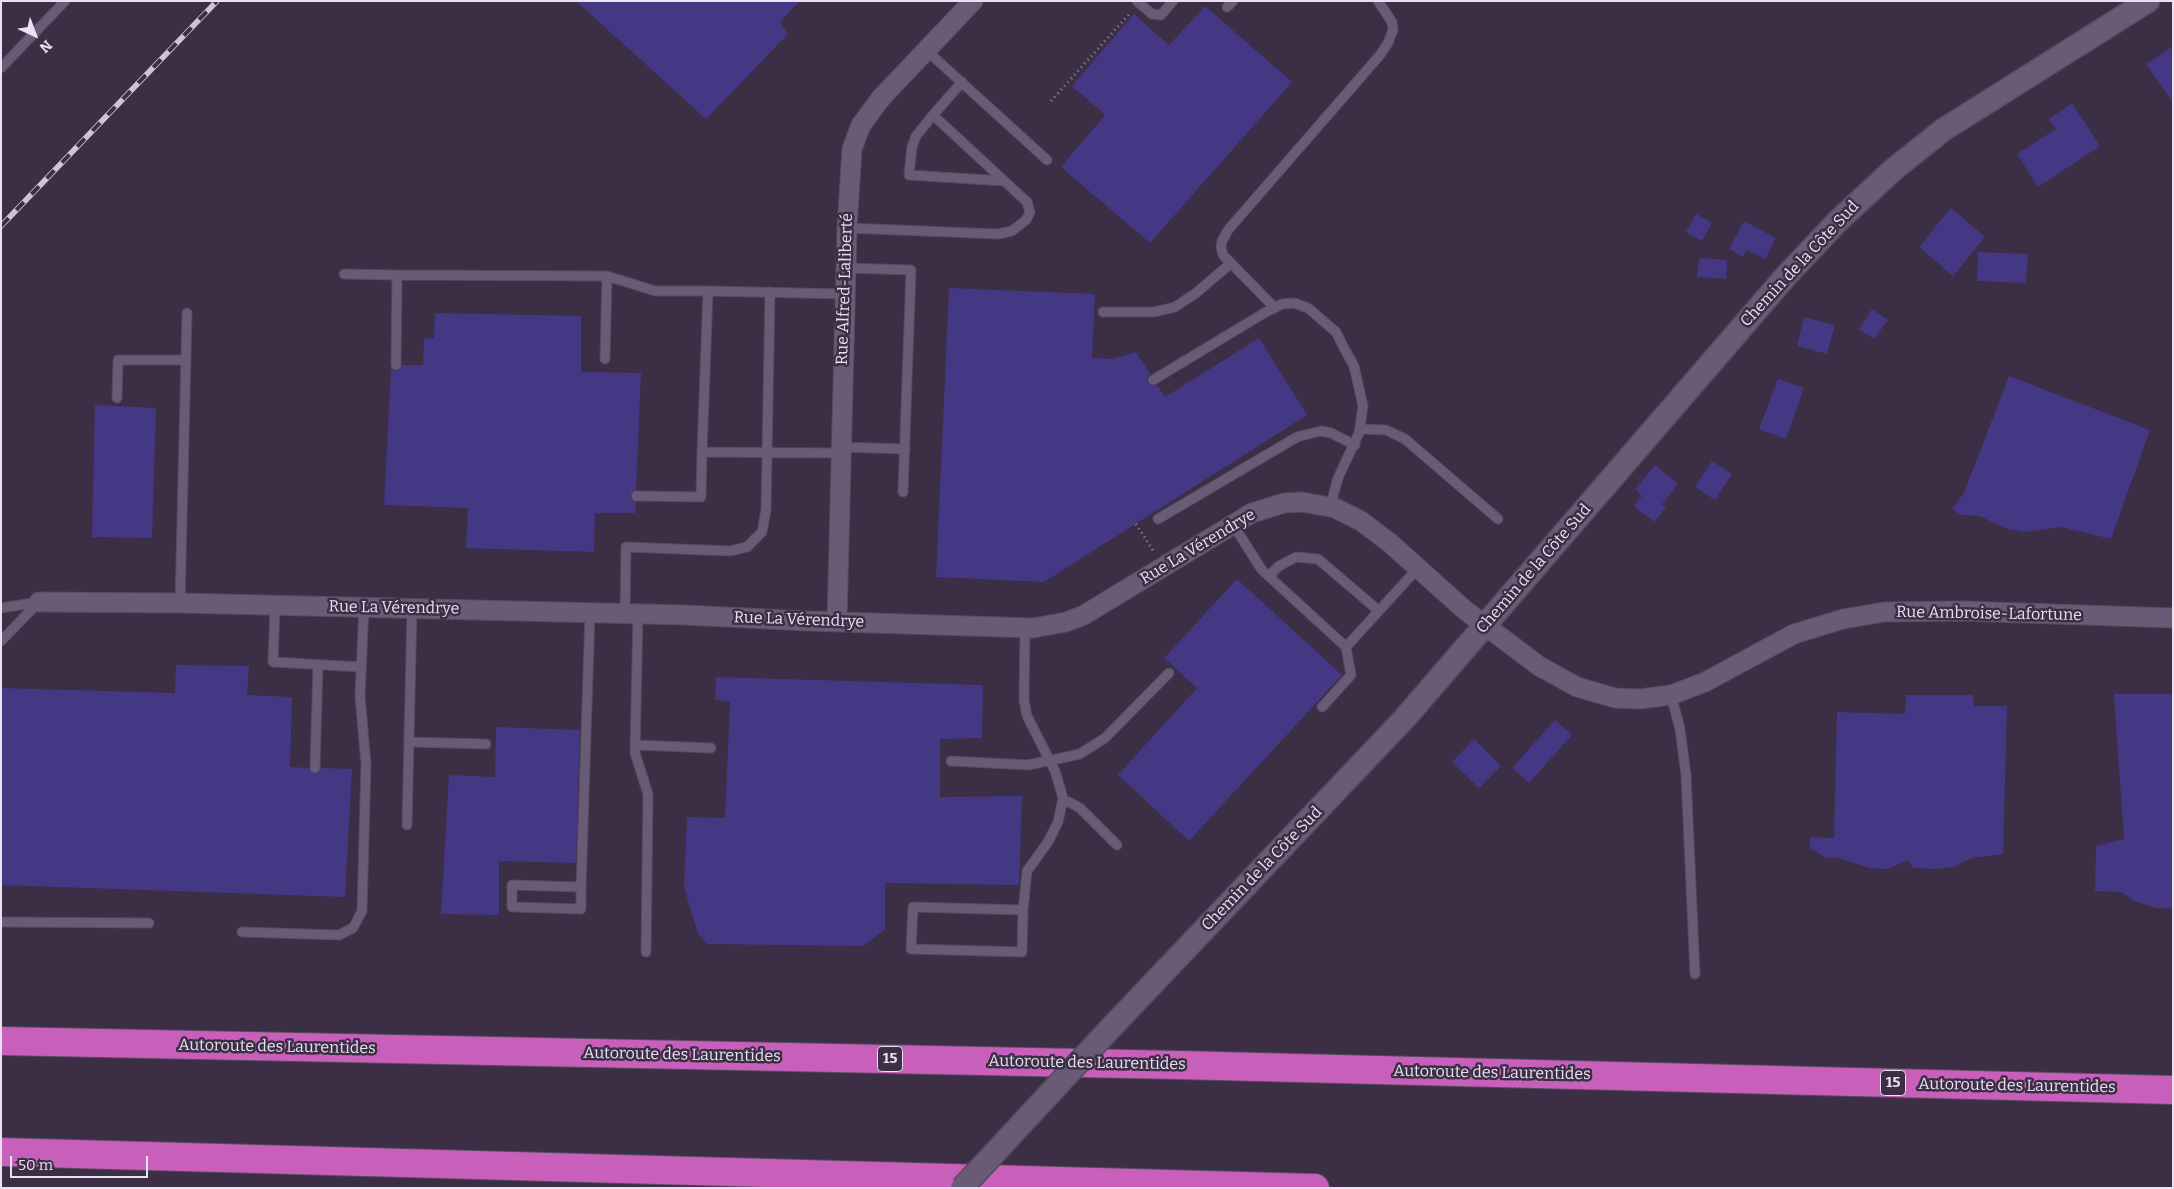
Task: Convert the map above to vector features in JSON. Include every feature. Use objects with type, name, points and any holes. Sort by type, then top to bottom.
[{"type":"highway","name":"Autoroute des Laurentides","points":[[1,1041],[1158,1065],[2173,1090]]},
{"type":"highway","points":[[1,1152],[1314,1188]]},
{"type":"street","name":"Rue Alfred-Laliberté","points":[[837,622],[847,228],[849,176],[855,138],[861,125],[880,98],[973,1]]},
{"type":"street","name":"Chemin de la Côte Sud","points":[[962,1188],[1105,1034],[1379,746],[1793,268],[1873,187],[1949,126],[2148,1]]},
{"type":"street","name":"Rue La Vérendrye","points":[[39,602],[412,608],[1025,628],[1048,627],[1084,615],[1232,523],[1267,506],[1302,502],[1330,507],[1361,521],[1485,625]]},
{"type":"street","name":"Rue Ambroise-Lafortune","points":[[1485,625],[1552,675],[1577,688],[1615,698],[1640,699],[1671,695],[1705,682],[1794,634],[1811,627],[1863,615],[1903,611],[1946,610],[2173,618]]},
{"type":"lane","points":[[1,68],[65,1]]},
{"type":"lane","points":[[1137,1],[1152,14],[1161,14],[1173,1]]},
{"type":"lane","points":[[1275,308],[1230,264],[1220,247],[1228,230],[1380,55],[1388,43],[1393,30],[1392,22],[1378,1]]},
{"type":"lane","points":[[926,49],[1047,160]]},
{"type":"lane","points":[[962,82],[916,136],[912,147],[909,175],[1004,181]]},
{"type":"lane","points":[[847,228],[998,234],[1012,231],[1026,220],[1030,207],[933,114]]},
{"type":"lane","points":[[1103,312],[1154,312],[1175,307],[1196,293],[1230,264]]},
{"type":"lane","points":[[846,268],[911,270],[903,492]]},
{"type":"lane","points":[[344,274],[607,276],[655,291],[845,294]]},
{"type":"lane","points":[[396,365],[397,275]]},
{"type":"lane","points":[[605,358],[607,276]]},
{"type":"lane","points":[[636,496],[701,498],[708,291]]},
{"type":"lane","points":[[646,952],[648,794],[636,753],[632,614],[626,548],[730,551],[747,547],[755,541],[765,524],[770,292]]},
{"type":"lane","points":[[1154,380],[1247,321],[1275,308],[1294,303],[1308,308],[1336,332],[1354,366],[1363,406],[1360,429],[1355,444],[1338,478],[1330,507]]},
{"type":"lane","points":[[180,603],[187,312]]},
{"type":"lane","points":[[118,398],[118,360],[186,360]]},
{"type":"lane","points":[[1360,429],[1386,430],[1405,439],[1498,519]]},
{"type":"lane","points":[[1158,519],[1297,437],[1321,431],[1331,433],[1355,444]]},
{"type":"lane","points":[[702,452],[905,449]]},
{"type":"lane","points":[[1232,523],[1262,570],[1346,647],[1352,675],[1322,707]]},
{"type":"lane","points":[[1268,576],[1279,566],[1296,557],[1318,559],[1379,611]]},
{"type":"lane","points":[[1346,647],[1418,568]]},
{"type":"lane","points":[[1,608],[39,602]]},
{"type":"lane","points":[[1,641],[39,602]]},
{"type":"lane","points":[[275,605],[273,662],[361,667]]},
{"type":"lane","points":[[242,932],[339,935],[353,928],[362,911],[366,764],[360,696],[364,608]]},
{"type":"lane","points":[[407,825],[412,608]]},
{"type":"lane","points":[[581,887],[512,885],[512,908],[580,909],[581,887],[590,613]]},
{"type":"lane","points":[[1023,910],[913,908],[911,949],[1022,952],[1023,910],[1027,870],[1048,842],[1058,822],[1063,801],[1061,786],[1032,730],[1024,700],[1025,628]]},
{"type":"lane","points":[[316,768],[318,665]]},
{"type":"lane","points":[[951,761],[1028,765],[1050,762],[1080,754],[1105,738],[1169,673]]},
{"type":"lane","points":[[1671,695],[1680,729],[1686,775],[1695,974]]},
{"type":"lane","points":[[409,742],[486,744]]},
{"type":"lane","points":[[636,745],[711,748]]},
{"type":"lane","points":[[1063,801],[1080,808],[1117,844]]},
{"type":"lane","points":[[1,922],[149,923]]},
{"type":"path","points":[[1051,101],[1118,30],[1124,20]]},
{"type":"path","points":[[1136,524],[1154,552]]},
{"type":"building","points":[[576,1],[800,1],[780,22],[788,34],[706,119]]},
{"type":"building","points":[[1205,6],[1292,82],[1150,243],[1061,167],[1105,115],[1072,86],[1134,14],[1169,45]]},
{"type":"building","points":[[2173,46],[2173,103],[2146,64]]},
{"type":"building","points":[[2072,103],[2100,146],[2038,187],[2017,154],[2056,129],[2049,119]]},
{"type":"building","points":[[1951,208],[1985,237],[1953,276],[1919,247]]},
{"type":"building","points":[[1696,214],[1712,223],[1702,241],[1686,232]]},
{"type":"building","points":[[1744,221],[1776,238],[1765,259],[1747,250],[1743,257],[1729,249]]},
{"type":"building","points":[[1978,252],[2028,254],[2026,283],[1977,281]]},
{"type":"building","points":[[1699,258],[1727,260],[1726,279],[1697,277]]},
{"type":"building","points":[[949,288],[1095,294],[1092,358],[1112,359],[1136,352],[1150,374],[1147,380],[1148,384],[1157,385],[1165,397],[1259,338],[1307,415],[1044,582],[936,577]]},
{"type":"building","points":[[1872,309],[1888,320],[1874,339],[1859,329]]},
{"type":"building","points":[[435,313],[581,316],[581,372],[641,373],[636,490],[630,495],[631,499],[636,502],[635,513],[595,513],[594,552],[466,548],[468,508],[384,505],[391,369],[396,371],[402,365],[423,365],[424,339],[434,338]]},
{"type":"building","points":[[1804,317],[1835,325],[1827,354],[1797,346]]},
{"type":"building","points":[[2009,376],[2150,430],[2111,539],[2062,527],[2024,532],[2008,529],[1979,516],[1961,515],[1952,509],[1964,493]]},
{"type":"building","points":[[1778,379],[1804,388],[1786,439],[1759,429]]},
{"type":"building","points":[[95,405],[156,408],[152,538],[92,537]]},
{"type":"building","points":[[1712,461],[1732,474],[1715,500],[1695,487]]},
{"type":"building","points":[[1655,465],[1678,484],[1662,504],[1666,507],[1654,522],[1634,506],[1642,496],[1635,489]]},
{"type":"building","points":[[1237,579],[1342,675],[1189,841],[1118,775],[1197,688],[1164,658]]},
{"type":"building","points":[[176,665],[249,666],[247,695],[292,697],[290,767],[309,768],[314,774],[318,773],[321,768],[352,769],[345,897],[1,885],[1,688],[175,693]]},
{"type":"building","points":[[716,677],[983,685],[982,738],[940,739],[940,797],[1022,796],[1019,885],[885,883],[885,929],[864,946],[708,944],[698,934],[684,887],[687,817],[725,818],[730,702],[715,700]]},
{"type":"building","points":[[2114,694],[2173,694],[2173,909],[2156,908],[2134,901],[2122,892],[2095,891],[2096,846],[2124,839]]},
{"type":"building","points":[[1906,695],[1973,695],[1974,706],[2007,706],[2003,854],[1972,858],[1953,867],[1937,869],[1913,868],[1908,860],[1888,869],[1870,868],[1835,857],[1826,858],[1810,848],[1810,837],[1834,838],[1837,712],[1905,714]]},
{"type":"building","points":[[1555,720],[1572,735],[1529,783],[1512,768]]},
{"type":"building","points":[[496,727],[580,730],[576,863],[499,861],[499,915],[441,914],[449,775],[495,777]]},
{"type":"building","points":[[1474,739],[1501,766],[1479,788],[1452,762]]},
{"type":"railway","points":[[1,226],[217,1]]}]
